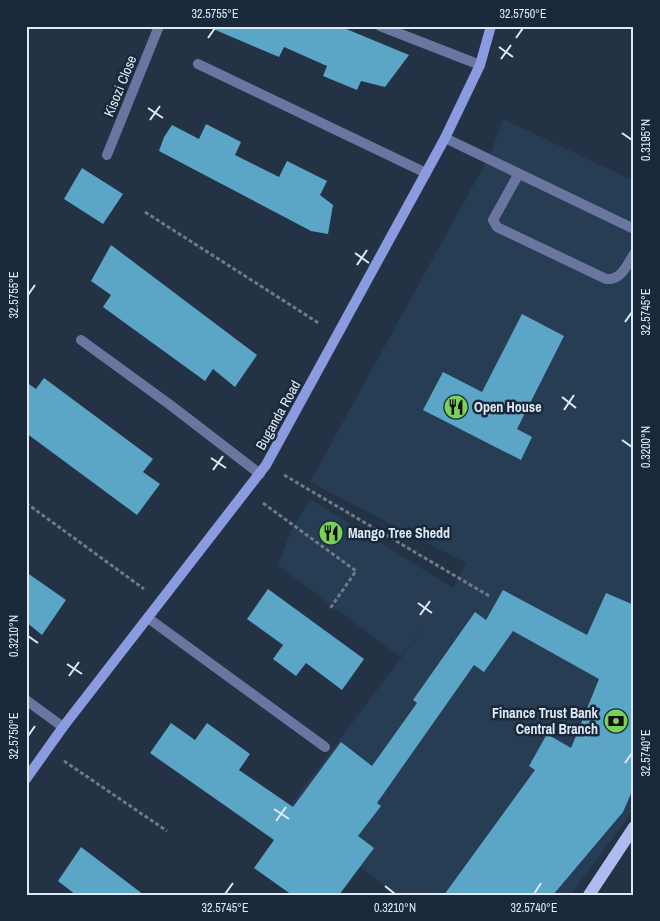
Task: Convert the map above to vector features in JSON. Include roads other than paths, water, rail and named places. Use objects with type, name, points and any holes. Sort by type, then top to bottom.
[{"type":"main road","name":"Buganda Road","points":[[26,779],[63,728],[266,465],[445,138],[480,65],[490,26]]},
{"type":"main road","points":[[589,895],[634,827]]},
{"type":"lane","name":"Kisozi Close","points":[[107,155],[159,26]]},
{"type":"lane","points":[[380,26],[480,65]]},
{"type":"lane","points":[[198,64],[426,173]]},
{"type":"lane","points":[[445,138],[518,175],[634,229]]},
{"type":"lane","points":[[518,175],[493,220],[497,228],[606,279],[614,280],[620,276],[634,254]]},
{"type":"lane","points":[[82,340],[260,474]]},
{"type":"lane","points":[[148,618],[325,747]]},
{"type":"lane","points":[[26,700],[63,728]]},
{"type":"place","name":"Open House","points":[[456,407]]},
{"type":"place","name":"Mango Tree Shedd","points":[[331,533]]},
{"type":"place","name":"Finance Trust Bank Central Branch","points":[[616,721]]}]
